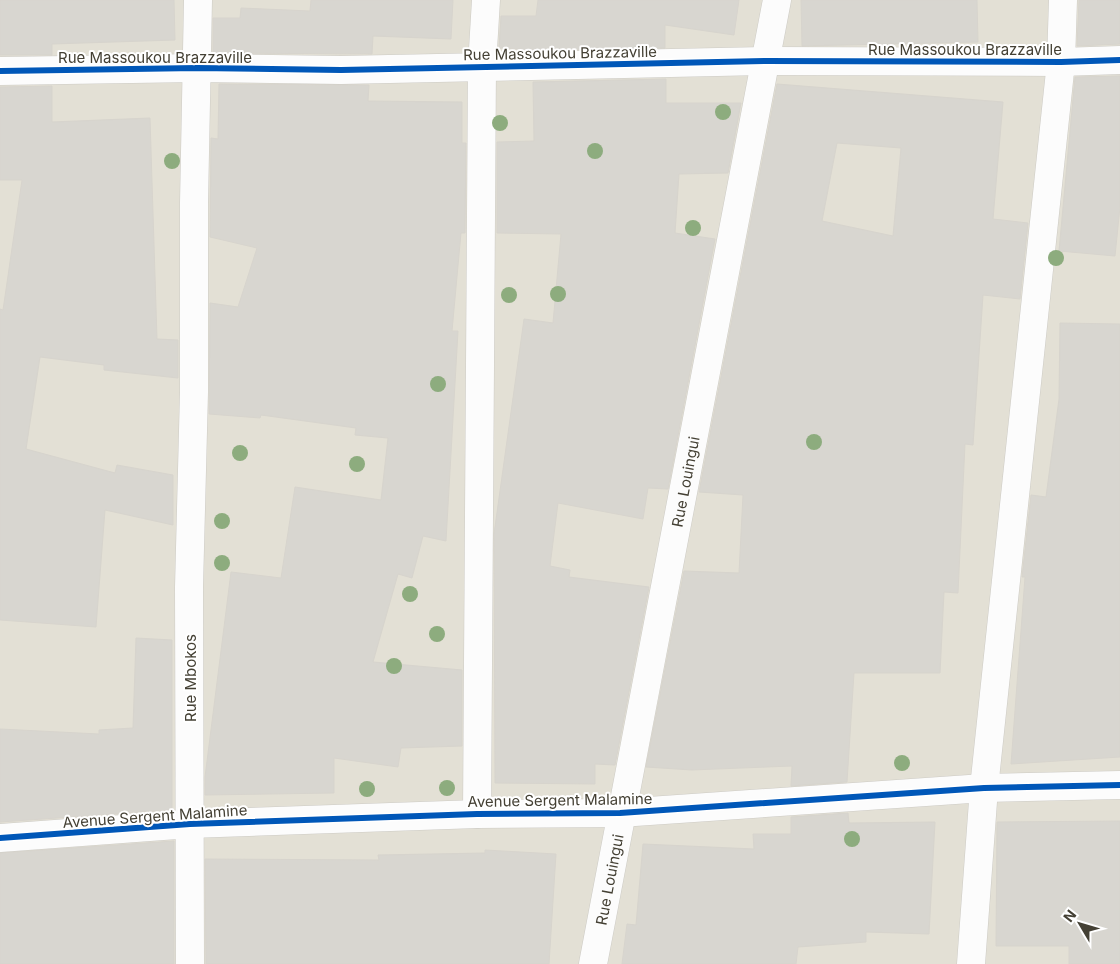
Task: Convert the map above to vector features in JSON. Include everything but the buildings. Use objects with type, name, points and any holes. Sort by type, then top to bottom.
[{"type":"street","name":"Rue Mbokos","points":[[190,964],[190,587],[198,0]]},
{"type":"street","points":[[477,814],[482,66],[486,0]]},
{"type":"street","name":"Rue Louingui","points":[[593,964],[620,813],[766,61],[776,0]]},
{"type":"street","points":[[971,964],[984,788],[1061,62],[1063,0]]},
{"type":"street","name":"Rue Massoukou Brazzaville","points":[[0,71],[197,68],[341,70],[766,61],[1061,62],[1120,60]]},
{"type":"street","name":"Avenue Sergent Malamine","points":[[0,838],[190,824],[477,814],[620,813],[984,788],[1120,785]]},
{"type":"shaded area","points":[[0,0],[1120,0],[1120,964],[0,964]]},
{"type":"cycle path","points":[[0,71],[197,68],[341,70],[766,61],[1061,62],[1120,60]]},
{"type":"cycle path","points":[[0,838],[190,824],[477,814],[620,813],[984,788],[1120,785]]}]
